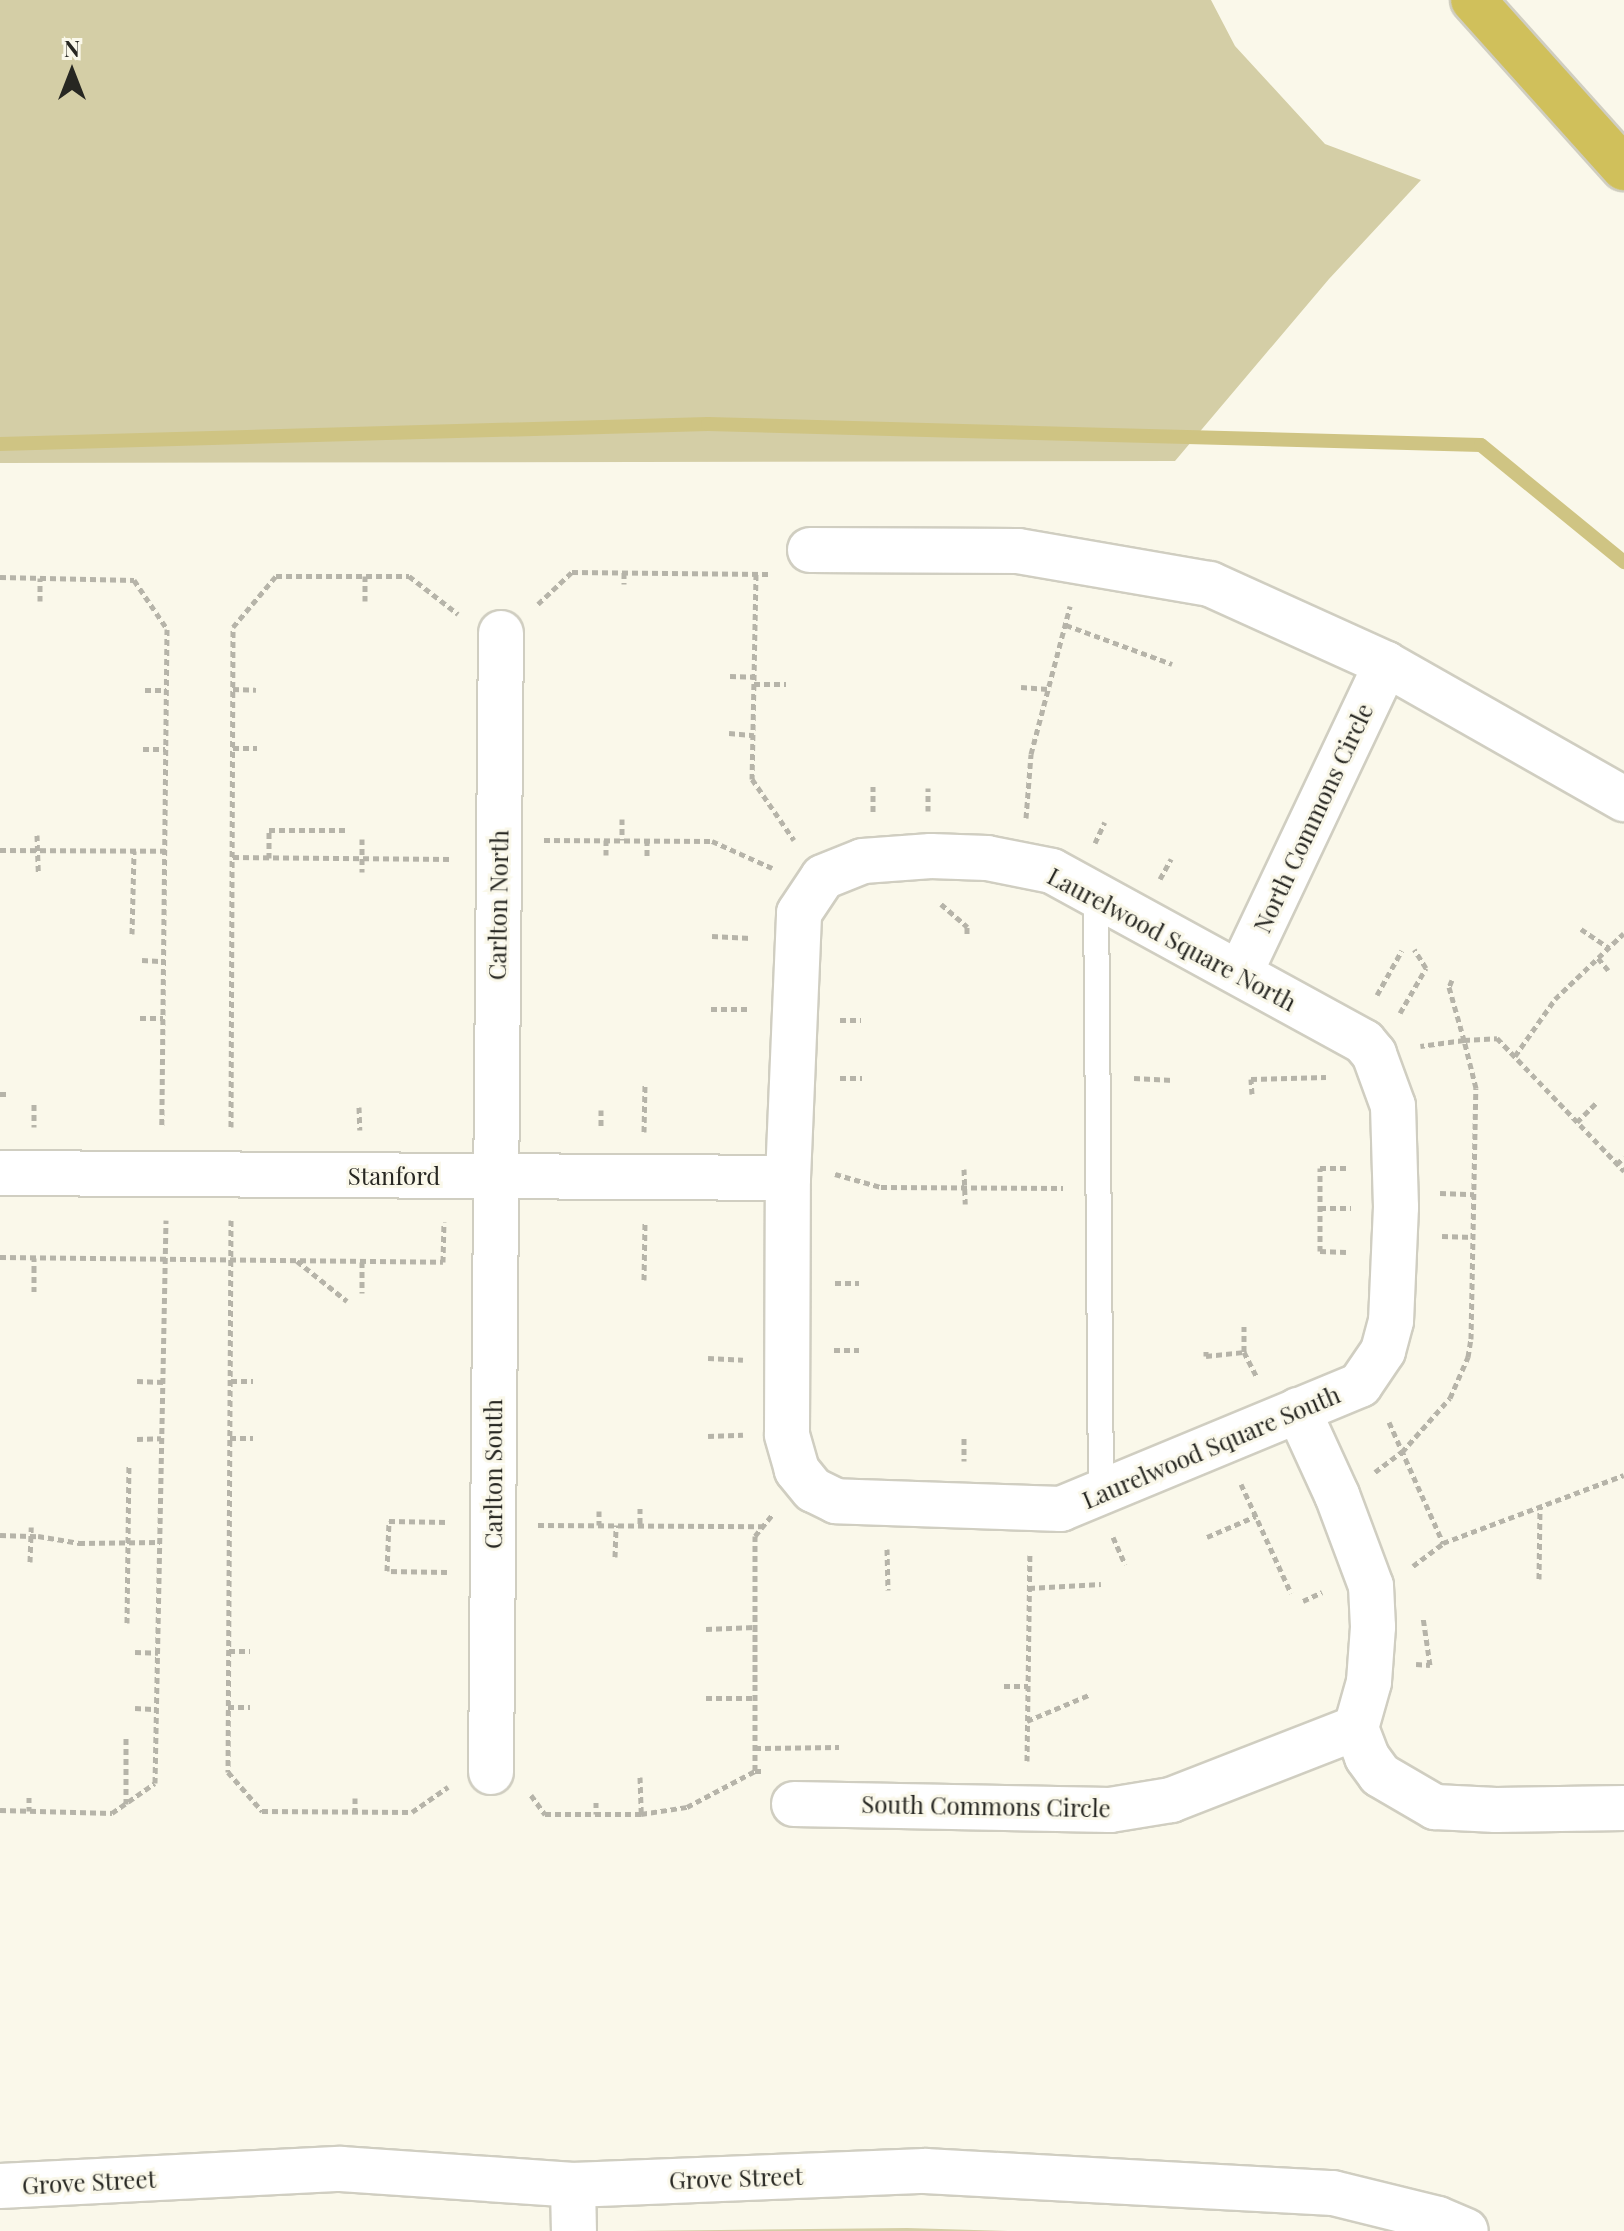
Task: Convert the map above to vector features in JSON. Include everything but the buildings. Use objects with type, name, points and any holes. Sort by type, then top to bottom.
[{"type":"highway","points":[[1473,0],[1624,168]]},
{"type":"street","points":[[798,562],[1018,551],[1210,584],[1386,664],[1624,799]]},
{"type":"street","name":"Carlton North","points":[[483,626],[496,1177]]},
{"type":"street","name":"North Commons Circle","points":[[1240,973],[1386,664]]},
{"type":"street","name":"Laurelwood Square North","points":[[805,1174],[799,913],[823,877],[863,861],[931,856],[987,858],[1052,871],[1093,873],[1240,973],[1364,1042],[1374,1054],[1393,1106],[1396,1203]]},
{"type":"street","name":"Stanford","points":[[0,1173],[496,1177],[805,1174]]},
{"type":"street","name":"Laurelwood Square South","points":[[805,1174],[787,1434],[797,1470],[813,1490],[836,1501],[1061,1509],[1102,1516],[1298,1410],[1360,1385],[1383,1351],[1391,1321],[1396,1203]]},
{"type":"street","name":"Carlton South","points":[[490,1778],[496,1177]]},
{"type":"street","points":[[1298,1410],[1348,1522],[1371,1586],[1373,1627],[1369,1682],[1356,1728],[1367,1757],[1380,1775],[1435,1807],[1496,1810],[1624,1808]]},
{"type":"street","name":"South Commons Circle","points":[[781,1787],[1110,1810],[1171,1800],[1356,1728]]},
{"type":"street","name":"Grove Street","points":[[0,2186],[341,2169],[573,2185],[957,2173],[1333,2193],[1438,2219],[1466,2231]]},
{"type":"street","points":[[573,2185],[574,2231]]},
{"type":"lane","points":[[1093,873],[1102,1516]]},
{"type":"path","points":[[535,607],[572,572],[756,574],[798,562]]},
{"type":"path","points":[[624,572],[624,584]]},
{"type":"path","points":[[756,574],[752,779],[800,848]]},
{"type":"path","points":[[231,1128],[233,627],[276,576],[409,576],[483,626]]},
{"type":"path","points":[[365,576],[365,601]]},
{"type":"path","points":[[0,577],[134,580],[167,629],[162,1128]]},
{"type":"path","points":[[40,578],[40,601]]},
{"type":"path","points":[[1025,828],[1031,754],[1072,598]]},
{"type":"path","points":[[1066,625],[1172,664]]},
{"type":"path","points":[[730,676],[786,684]]},
{"type":"path","points":[[1021,687],[1048,689]]},
{"type":"path","points":[[233,689],[256,690]]},
{"type":"path","points":[[145,690],[166,690]]},
{"type":"path","points":[[729,733],[754,735]]},
{"type":"path","points":[[233,748],[257,748]]},
{"type":"path","points":[[143,749],[165,749]]},
{"type":"path","points":[[873,786],[873,827]]},
{"type":"path","points":[[622,819],[622,840]]},
{"type":"path","points":[[1093,873],[1105,822]]},
{"type":"path","points":[[269,858],[269,830],[348,830]]},
{"type":"path","points":[[37,835],[38,872]]},
{"type":"path","points":[[362,839],[362,872]]},
{"type":"path","points":[[533,839],[712,841],[779,869],[770,881]]},
{"type":"path","points":[[606,840],[606,855]]},
{"type":"path","points":[[647,840],[647,858]]},
{"type":"path","points":[[0,850],[165,851]]},
{"type":"path","points":[[132,934],[134,851]]},
{"type":"path","points":[[233,857],[467,860]]},
{"type":"path","points":[[1156,889],[1171,859]]},
{"type":"path","points":[[945,896],[931,896],[967,927],[967,934]]},
{"type":"path","points":[[756,927],[756,952]]},
{"type":"path","points":[[1581,929],[1609,948]]},
{"type":"path","points":[[1515,1056],[1555,999],[1624,933]]},
{"type":"path","points":[[712,936],[756,938]]},
{"type":"path","points":[[1394,1023],[1426,968],[1414,949]]},
{"type":"path","points":[[1370,1006],[1402,950]]},
{"type":"path","points":[[1598,958],[1608,970]]},
{"type":"path","points":[[142,960],[164,961]]},
{"type":"path","points":[[1452,980],[1449,987],[1464,1040],[1497,1038],[1624,1171]]},
{"type":"path","points":[[755,995],[755,1023]]},
{"type":"path","points":[[711,1009],[755,1009]]},
{"type":"path","points":[[140,1018],[163,1018]]},
{"type":"path","points":[[1252,1094],[1251,1079],[1336,1077]]},
{"type":"path","points":[[644,1133],[645,1085]]},
{"type":"path","points":[[0,1094],[9,1094]]},
{"type":"path","points":[[1577,1122],[1597,1102]]},
{"type":"path","points":[[1617,1164],[1624,1157]]},
{"type":"path","points":[[1358,1169],[1320,1168],[1320,1251],[1358,1252]]},
{"type":"path","points":[[964,1169],[965,1204]]},
{"type":"path","points":[[805,1174],[881,1187],[1067,1188]]},
{"type":"path","points":[[1320,1208],[1475,1194]]},
{"type":"path","points":[[0,1810],[112,1813],[155,1783],[166,1207]]},
{"type":"path","points":[[231,1207],[228,1772],[262,1811],[412,1812],[451,1785],[490,1778],[545,1814],[641,1814],[687,1807],[755,1771]]},
{"type":"path","points":[[0,1257],[443,1262],[444,1217],[452,1217]]},
{"type":"path","points":[[644,1280],[645,1217]]},
{"type":"path","points":[[34,1258],[34,1292]]},
{"type":"path","points":[[296,1261],[347,1301]]},
{"type":"path","points":[[362,1262],[362,1293]]},
{"type":"path","points":[[822,1283],[859,1283]]},
{"type":"path","points":[[1244,1326],[1244,1352],[1262,1385]]},
{"type":"path","points":[[821,1350],[859,1350]]},
{"type":"path","points":[[1206,1351],[1206,1356],[1244,1352]]},
{"type":"path","points":[[708,1358],[751,1360]]},
{"type":"path","points":[[137,1381],[163,1382]]},
{"type":"path","points":[[231,1381],[253,1381]]},
{"type":"path","points":[[1385,1412],[1443,1543]]},
{"type":"path","points":[[708,1436],[751,1435],[751,1440]]},
{"type":"path","points":[[137,1439],[161,1438]]},
{"type":"path","points":[[230,1438],[253,1438]]},
{"type":"path","points":[[127,1623],[129,1466]]},
{"type":"path","points":[[1237,1474],[1291,1593]]},
{"type":"path","points":[[1405,1573],[1443,1543],[1624,1475]]},
{"type":"path","points":[[755,1771],[755,1536],[779,1507]]},
{"type":"path","points":[[1539,1579],[1540,1507]]},
{"type":"path","points":[[640,1508],[640,1525]]},
{"type":"path","points":[[599,1511],[599,1525]]},
{"type":"path","points":[[1102,1516],[1125,1564]]},
{"type":"path","points":[[1207,1537],[1256,1516]]},
{"type":"path","points":[[460,1572],[387,1571],[389,1521],[463,1522]]},
{"type":"path","points":[[524,1525],[763,1526]]},
{"type":"path","points":[[615,1557],[616,1525]]},
{"type":"path","points":[[30,1562],[31,1527]]},
{"type":"path","points":[[0,1535],[79,1543],[160,1542]]},
{"type":"path","points":[[882,1544],[887,1544],[888,1590]]},
{"type":"path","points":[[1027,1764],[1030,1546]]},
{"type":"path","points":[[1029,1588],[1101,1584]]},
{"type":"path","points":[[706,1629],[755,1627]]},
{"type":"path","points":[[229,1651],[250,1651]]},
{"type":"path","points":[[135,1652],[158,1653]]},
{"type":"path","points":[[1004,1686],[1028,1686]]},
{"type":"path","points":[[1027,1721],[1089,1695]]},
{"type":"path","points":[[706,1698],[755,1698]]},
{"type":"path","points":[[228,1707],[250,1707]]},
{"type":"path","points":[[135,1708],[157,1709]]},
{"type":"path","points":[[126,1737],[126,1804]]},
{"type":"path","points":[[755,1748],[839,1747]]},
{"type":"path","points":[[755,1771],[781,1787]]},
{"type":"path","points":[[640,1777],[641,1814]]},
{"type":"path","points":[[29,1797],[29,1811]]},
{"type":"path","points":[[355,1798],[355,1812]]},
{"type":"path","points":[[596,1802],[596,1814]]},
{"type":"shaded area","points":[[0,0],[1211,0],[1235,46],[1325,144],[1421,180],[1329,279],[1175,461],[0,463]]},
{"type":"shaded area","points":[[907,2228],[1008,2231],[631,2231]]},
{"type":"waterway","points":[[0,444],[708,424],[1481,445],[1624,562]]}]
